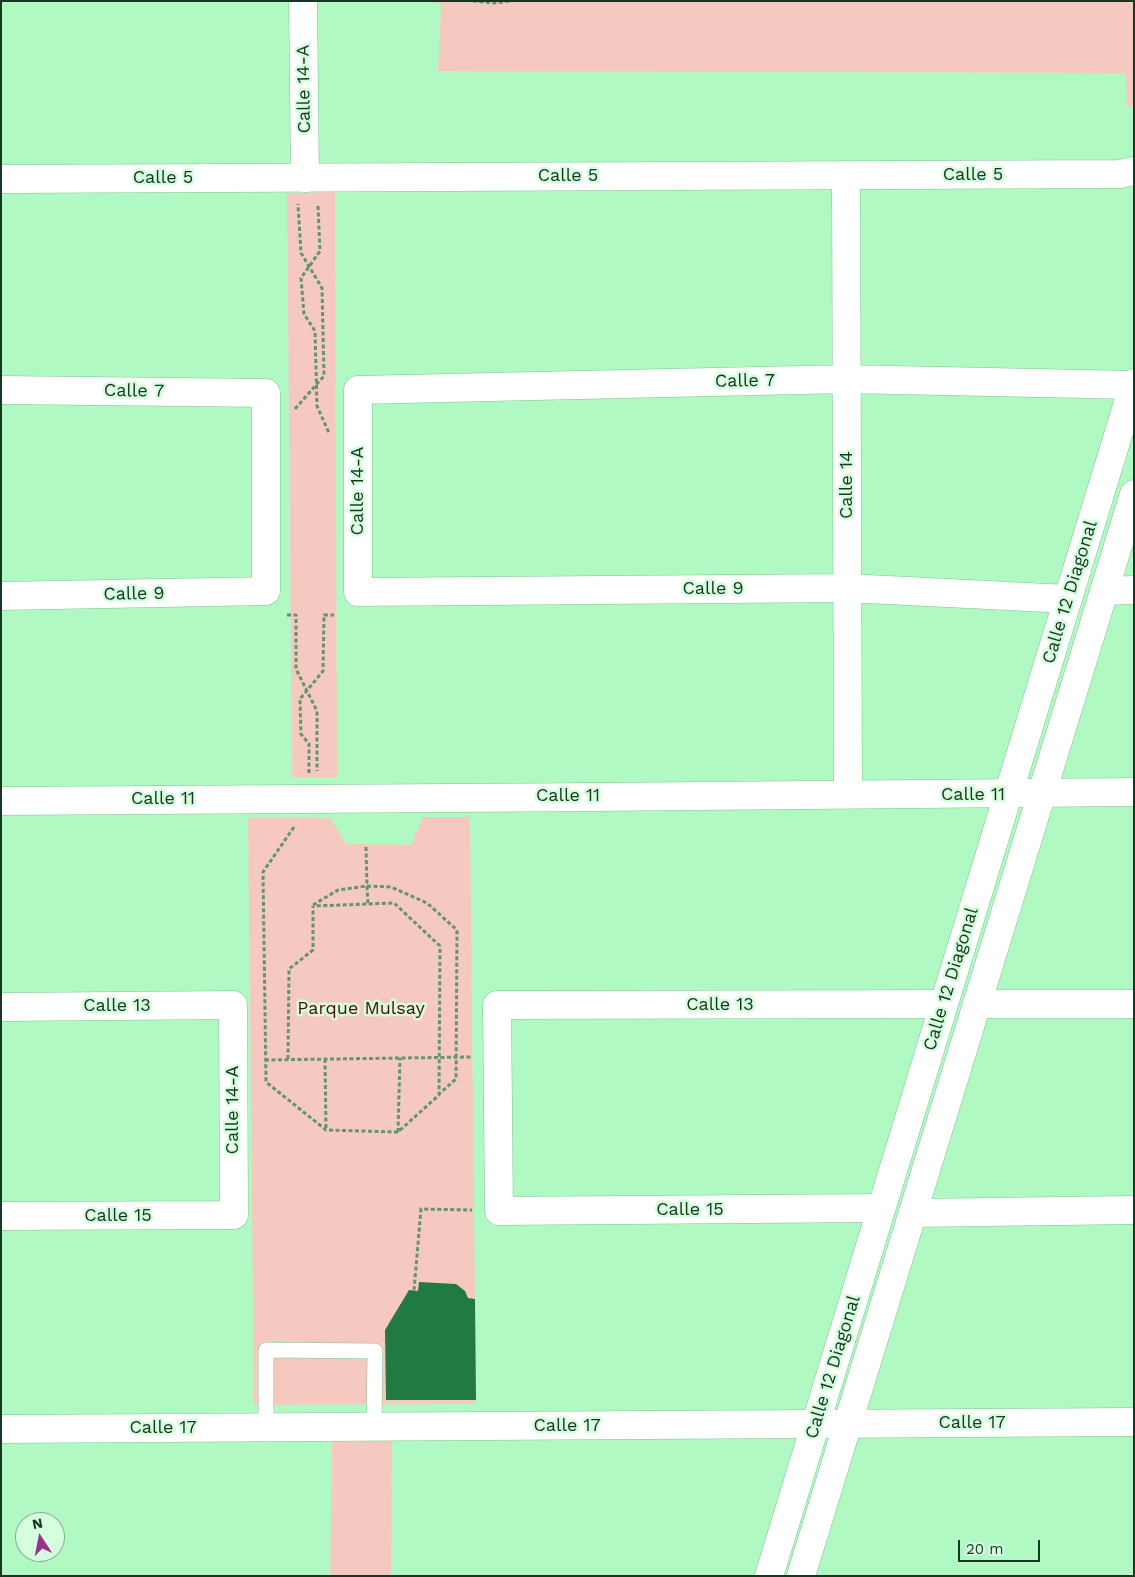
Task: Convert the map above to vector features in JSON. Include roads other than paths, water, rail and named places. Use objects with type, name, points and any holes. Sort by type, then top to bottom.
[{"type":"street","name":"Calle 14-A","points":[[303,1],[307,193]]},
{"type":"street","name":"Calle 5","points":[[1,179],[307,193],[846,175],[1120,174],[1134,171]]},
{"type":"street","name":"Calle 14","points":[[846,175],[848,794]]},
{"type":"street","name":"Calle 7","points":[[358,390],[846,379],[1133,384]]},
{"type":"street","name":"Calle 12 Diagonal","points":[[769,1576],[1133,384]]},
{"type":"street","name":"Calle 7","points":[[1,390],[266,393],[266,591]]},
{"type":"street","name":"Calle 14-A","points":[[358,390],[358,592]]},
{"type":"street","name":"Calle 12 Diagonal","points":[[801,1576],[1134,494]]},
{"type":"street","name":"Calle 9","points":[[358,592],[847,588],[1068,599]]},
{"type":"street","points":[[1104,591],[1134,590]]},
{"type":"street","name":"Calle 9","points":[[1,596],[266,591]]},
{"type":"street","name":"Calle 11","points":[[1,801],[848,794],[1007,796],[1134,792]]},
{"type":"street","name":"Calle 13","points":[[487,1211],[497,1005],[943,1004]]},
{"type":"street","points":[[977,1004],[1134,1004]]},
{"type":"street","name":"Calle 14-A","points":[[233,1005],[234,1215]]},
{"type":"street","name":"Calle 13","points":[[1,1007],[233,1005]]},
{"type":"street","name":"Calle 15","points":[[487,1211],[881,1208]]},
{"type":"street","points":[[912,1213],[1134,1210]]},
{"type":"street","name":"Calle 15","points":[[1,1216],[234,1215]]},
{"type":"street","name":"Calle 17","points":[[1,1429],[1134,1422]]},
{"type":"lane","points":[[266,1427],[266,1350],[375,1351],[374,1427]]},
{"type":"park label","name":"Parque Mulsay","points":[[361,1009]]}]
